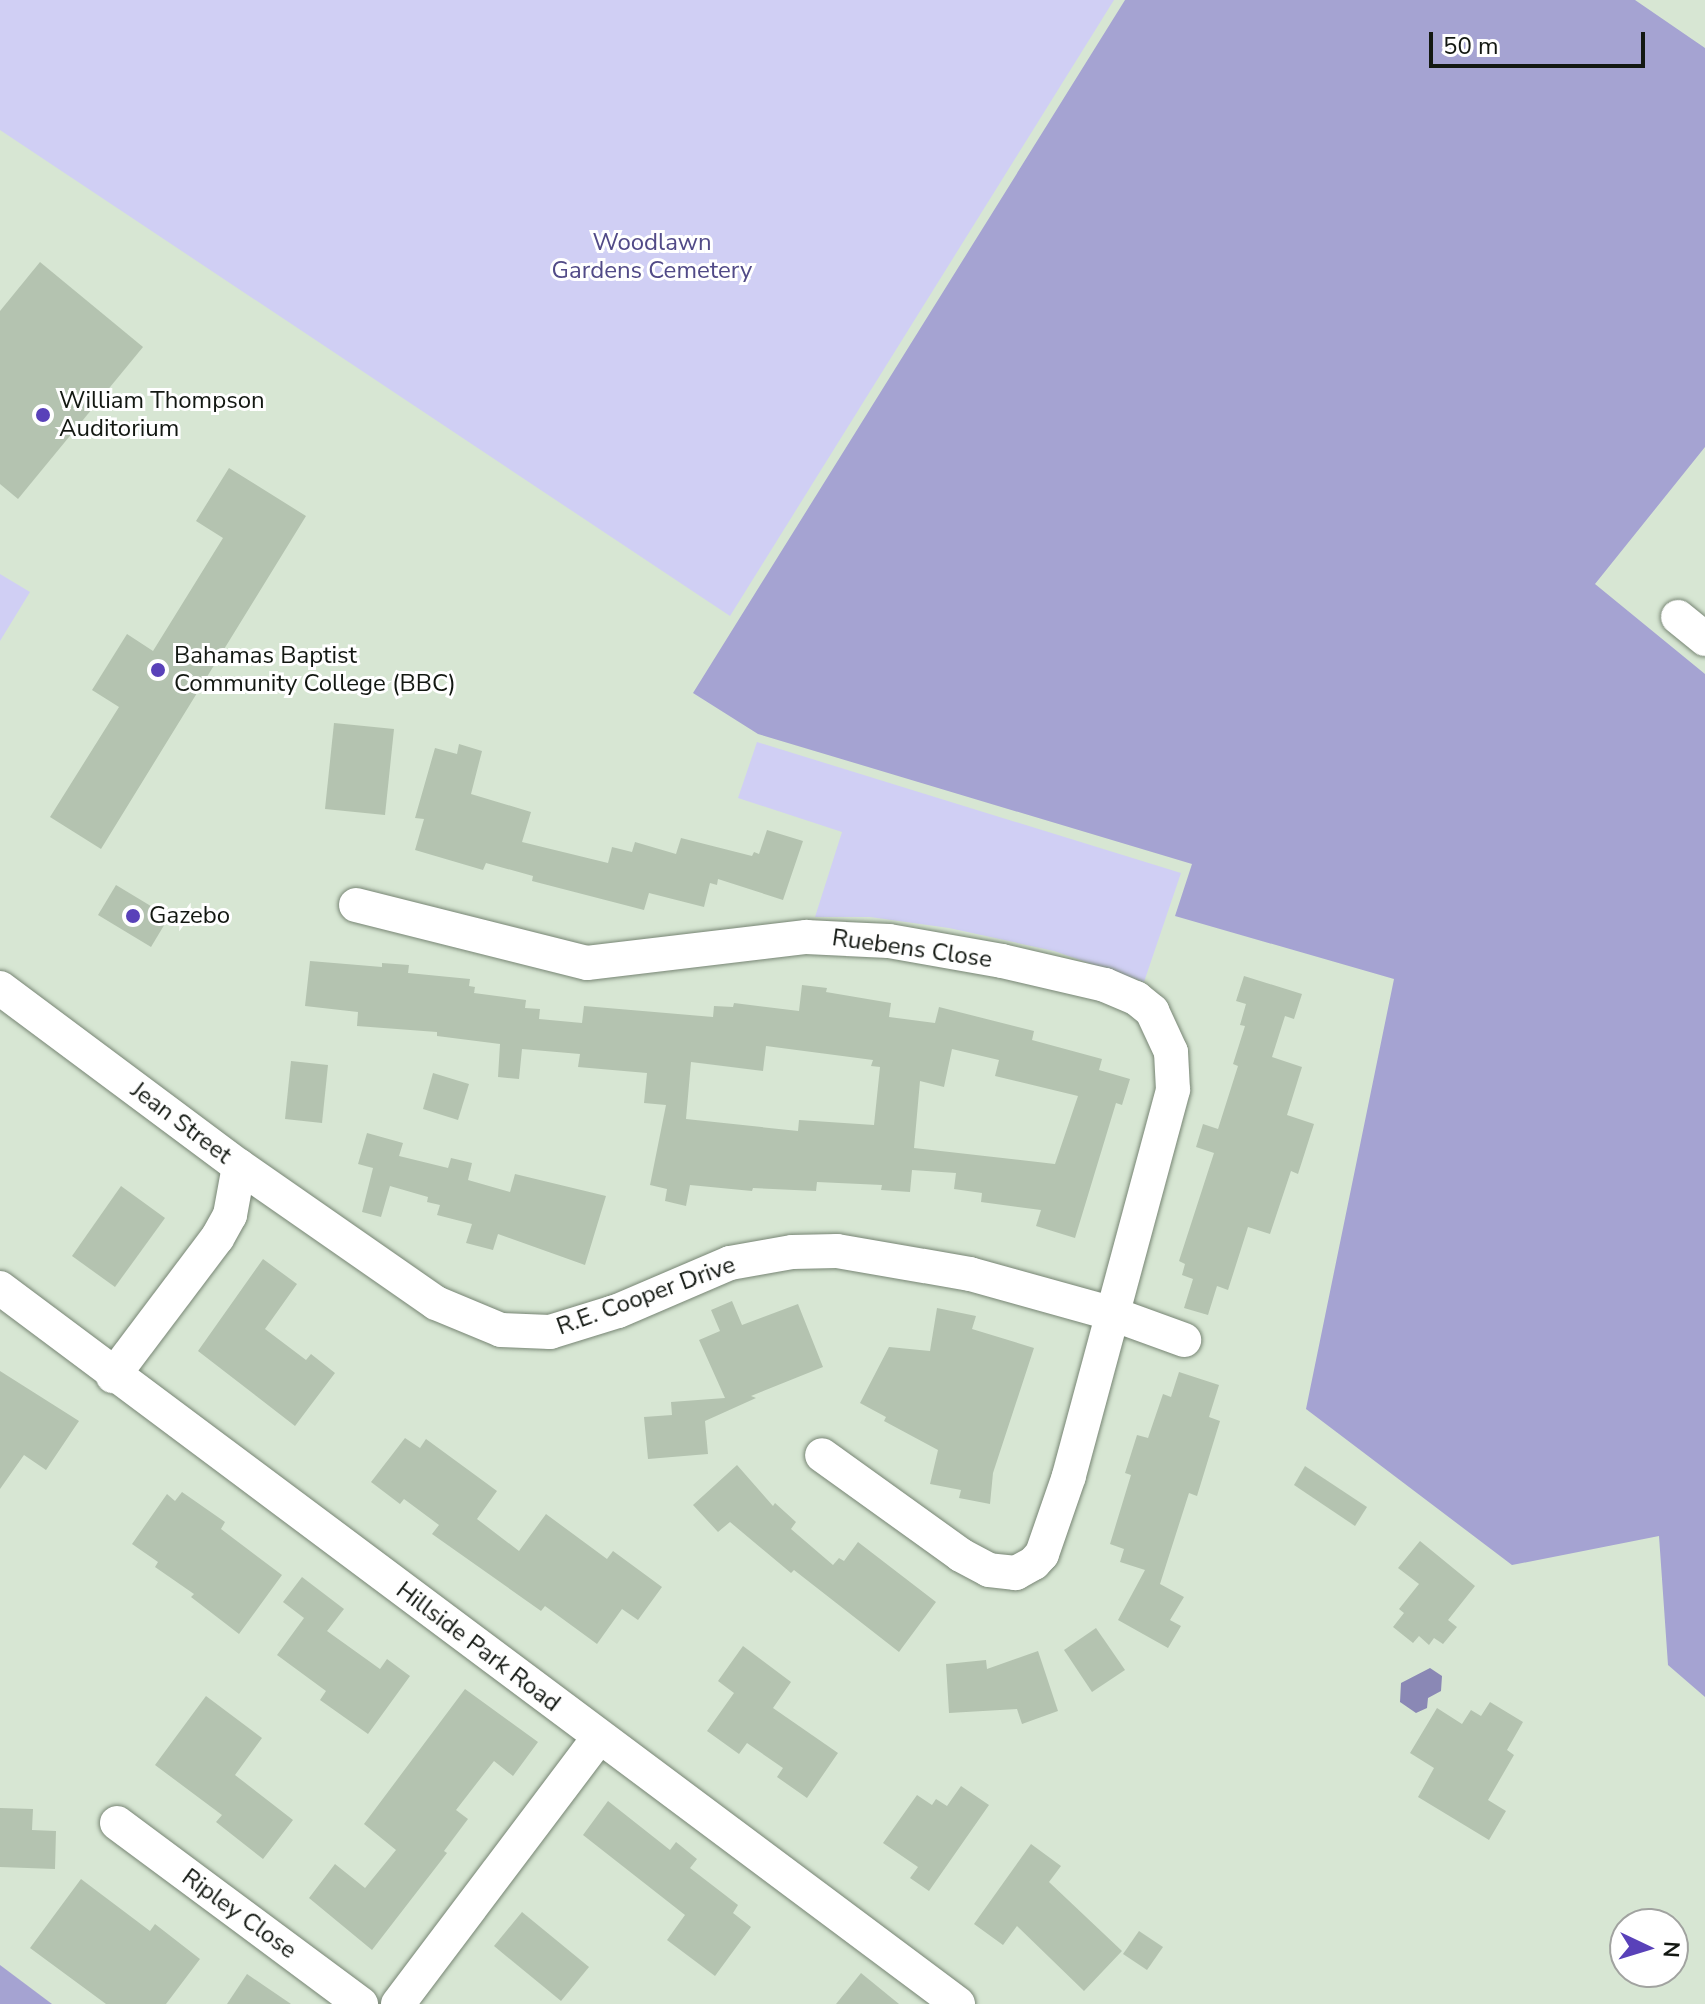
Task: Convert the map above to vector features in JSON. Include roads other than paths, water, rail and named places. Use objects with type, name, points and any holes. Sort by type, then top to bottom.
[{"type":"street","points":[[1678,617],[1705,639]]},
{"type":"street","name":"Ruebens Close","points":[[356,905],[574,962],[617,962],[806,937],[857,938],[953,951],[1105,985],[1136,998],[1152,1011],[1171,1052],[1173,1090],[1049,1539],[1042,1554],[1027,1568],[1001,1574],[977,1564],[822,1455]]},
{"type":"street","name":"Jean Street","points":[[0,988],[239,1166],[230,1215],[217,1238],[113,1376]]},
{"type":"street","name":"R.E. Cooper Drive","points":[[239,1166],[436,1303],[501,1330],[550,1332],[618,1311],[730,1263],[815,1250],[857,1252],[924,1263],[1110,1313],[1184,1340]]},
{"type":"street","name":"Hillside Park Road","points":[[0,1288],[113,1376],[958,2004]]},
{"type":"street","points":[[398,2004],[599,1737]]},
{"type":"street","name":"Ripley Close","points":[[117,1823],[361,2004]]},
{"type":"place","name":"William Thompson Auditorium","points":[[43,415]]},
{"type":"place","name":"Bahamas Baptist Community College (BBC)","points":[[158,670]]},
{"type":"place","name":"Gazebo","points":[[133,916]]},
{"type":"park label","name":"Woodlawn Gardens Cemetery","points":[[652,257]]}]
